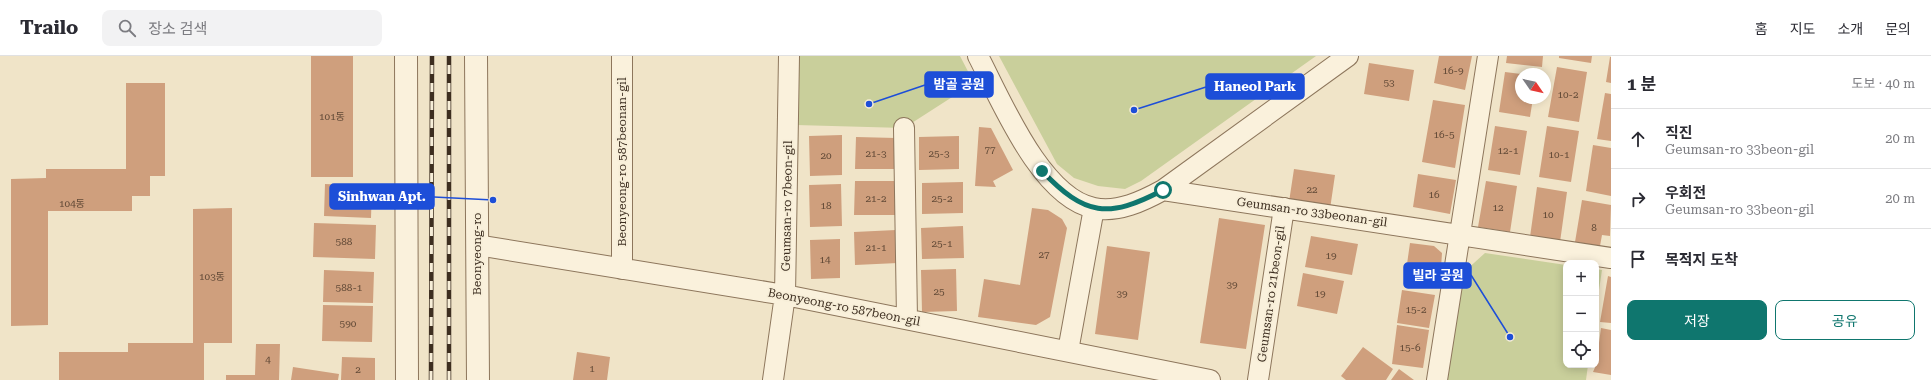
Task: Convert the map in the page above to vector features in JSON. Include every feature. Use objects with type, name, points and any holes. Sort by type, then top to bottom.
[{"type":"street","points":[[406,56],[407,380]]},
{"type":"street","name":"Beonyeong-ro","points":[[476,56],[478,380]]},
{"type":"street","name":"Beonyeong-ro 587beonan-gil","points":[[622,56],[622,268]]},
{"type":"street","name":"Geumsan-ro 7beon-gil","points":[[773,380],[785,295],[789,56]]},
{"type":"street","points":[[978,56],[1031,155],[1042,171],[1058,188],[1075,201],[1094,208],[1114,209],[1132,204],[1163,190],[1348,56]]},
{"type":"street","points":[[1437,380],[1488,56]]},
{"type":"street","points":[[904,128],[907,319]]},
{"type":"street","name":"Geumsan-ro 33beonan-gil","points":[[1163,190],[1611,258]]},
{"type":"street","points":[[1068,351],[1094,208]]},
{"type":"street","name":"Geumsan-ro 21beon-gil","points":[[1258,380],[1284,208]]},
{"type":"street","name":"Beonyeong-ro 587beon-gil","points":[[477,245],[785,295],[1210,380]]},
{"type":"green space","points":[[798,56],[960,56],[974,83],[904,128],[796,125]]},
{"type":"green space","points":[[999,56],[1316,56],[1141,181],[1125,189],[1098,186],[1074,178],[1057,164]]},
{"type":"green space","points":[[1485,253],[1563,265],[1563,368],[1588,368],[1586,380],[1447,380],[1464,272]]},
{"type":"green space","points":[[1599,270],[1602,270],[1599,290]]},
{"type":"building","points":[[311,56],[353,56],[353,177],[311,177]]},
{"type":"building","points":[[1439,56],[1472,56],[1465,90],[1434,83]]},
{"type":"building","points":[[1507,56],[1543,56],[1542,67],[1506,63]]},
{"type":"building","points":[[1559,56],[1592,56],[1591,63],[1559,58]]},
{"type":"building","points":[[1611,57],[1611,83],[1606,82]]},
{"type":"building","points":[[1369,63],[1414,70],[1409,101],[1364,94]]},
{"type":"building","points":[[1557,67],[1587,72],[1579,122],[1548,117]]},
{"type":"building","points":[[1505,72],[1515,73],[1515,104],[1532,104],[1530,117],[1499,112]]},
{"type":"building","points":[[126,83],[165,83],[165,176],[150,176],[150,196],[132,196],[132,211],[48,211],[48,325],[11,326],[11,179],[46,178],[46,169],[126,169]]},
{"type":"building","points":[[1605,93],[1611,94],[1611,141],[1597,139]]},
{"type":"building","points":[[1433,100],[1465,105],[1455,168],[1422,162]]},
{"type":"building","points":[[1495,126],[1527,131],[1520,175],[1488,170]]},
{"type":"building","points":[[1547,126],[1579,131],[1571,182],[1539,177]]},
{"type":"building","points":[[979,127],[991,128],[1013,170],[993,181],[996,187],[975,186]]},
{"type":"building","points":[[842,135],[842,175],[810,176],[809,136]]},
{"type":"building","points":[[959,136],[959,169],[919,170],[919,137]]},
{"type":"building","points":[[856,137],[896,138],[896,169],[855,169]]},
{"type":"building","points":[[1593,145],[1611,148],[1611,196],[1586,191]]},
{"type":"building","points":[[1294,169],[1335,175],[1330,209],[1289,202]]},
{"type":"building","points":[[1418,174],[1456,180],[1450,214],[1413,207]]},
{"type":"building","points":[[855,181],[897,181],[897,215],[854,215]]},
{"type":"building","points":[[1486,181],[1517,186],[1510,232],[1478,227]]},
{"type":"building","points":[[963,182],[963,213],[922,214],[922,183]]},
{"type":"building","points":[[325,184],[372,186],[371,218],[324,216]]},
{"type":"building","points":[[841,184],[842,226],[810,227],[809,185]]},
{"type":"building","points":[[1537,187],[1567,192],[1560,242],[1530,237]]},
{"type":"building","points":[[1582,200],[1611,205],[1610,236],[1602,235],[1600,246],[1575,242]]},
{"type":"building","points":[[232,208],[232,343],[204,343],[204,380],[59,380],[59,352],[128,352],[128,343],[193,343],[193,209]]},
{"type":"building","points":[[1032,208],[1048,210],[1062,219],[1067,228],[1050,317],[1036,325],[978,317],[984,279],[1020,285]]},
{"type":"building","points":[[1219,218],[1265,225],[1246,349],[1200,343]]},
{"type":"building","points":[[314,223],[376,225],[375,259],[313,257]]},
{"type":"building","points":[[963,226],[964,258],[922,259],[921,228]]},
{"type":"building","points":[[896,230],[898,263],[855,265],[854,232]]},
{"type":"building","points":[[1311,236],[1358,244],[1352,275],[1305,267]]},
{"type":"building","points":[[840,239],[840,278],[811,279],[810,240]]},
{"type":"building","points":[[1410,243],[1434,246],[1442,253],[1440,283],[1405,278]]},
{"type":"building","points":[[1107,246],[1150,252],[1138,340],[1095,334]]},
{"type":"building","points":[[956,269],[957,311],[922,312],[921,270]]},
{"type":"building","points":[[324,270],[374,272],[373,303],[323,302]]},
{"type":"building","points":[[1303,273],[1344,281],[1337,314],[1297,306]]},
{"type":"building","points":[[1608,276],[1611,277],[1611,323],[1600,322]]},
{"type":"building","points":[[1402,290],[1435,295],[1429,328],[1397,323]]},
{"type":"building","points":[[323,305],[373,306],[372,342],[322,341]]},
{"type":"building","points":[[1397,325],[1429,330],[1423,368],[1392,364]]},
{"type":"building","points":[[1601,328],[1611,330],[1611,375],[1593,372],[1595,368],[1599,368],[1599,343]]},
{"type":"building","points":[[256,344],[280,344],[279,380],[226,380],[226,375],[255,375]]},
{"type":"building","points":[[1363,347],[1393,369],[1386,380],[1346,380],[1341,376]]},
{"type":"building","points":[[577,352],[610,357],[607,380],[573,380]]},
{"type":"building","points":[[342,357],[375,358],[375,380],[341,380]]},
{"type":"building","points":[[293,367],[339,374],[338,380],[291,380]]},
{"type":"building","points":[[1399,369],[1414,380],[1391,380]]},
{"type":"railway","points":[[431,380],[432,56]]},
{"type":"railway","points":[[449,56],[449,380]]},
{"type":"place","name":"밤골 공원","points":[[869,104]]},
{"type":"place","name":"Haneol Park","points":[[1134,110]]},
{"type":"place","name":"Sinhwan Apt.","points":[[493,200]]},
{"type":"place","name":"빌라 공원","points":[[1510,337]]},
{"type":"route","points":[[1042,171],[1058,188],[1075,201],[1094,208],[1114,209],[1132,204],[1163,190]]}]
